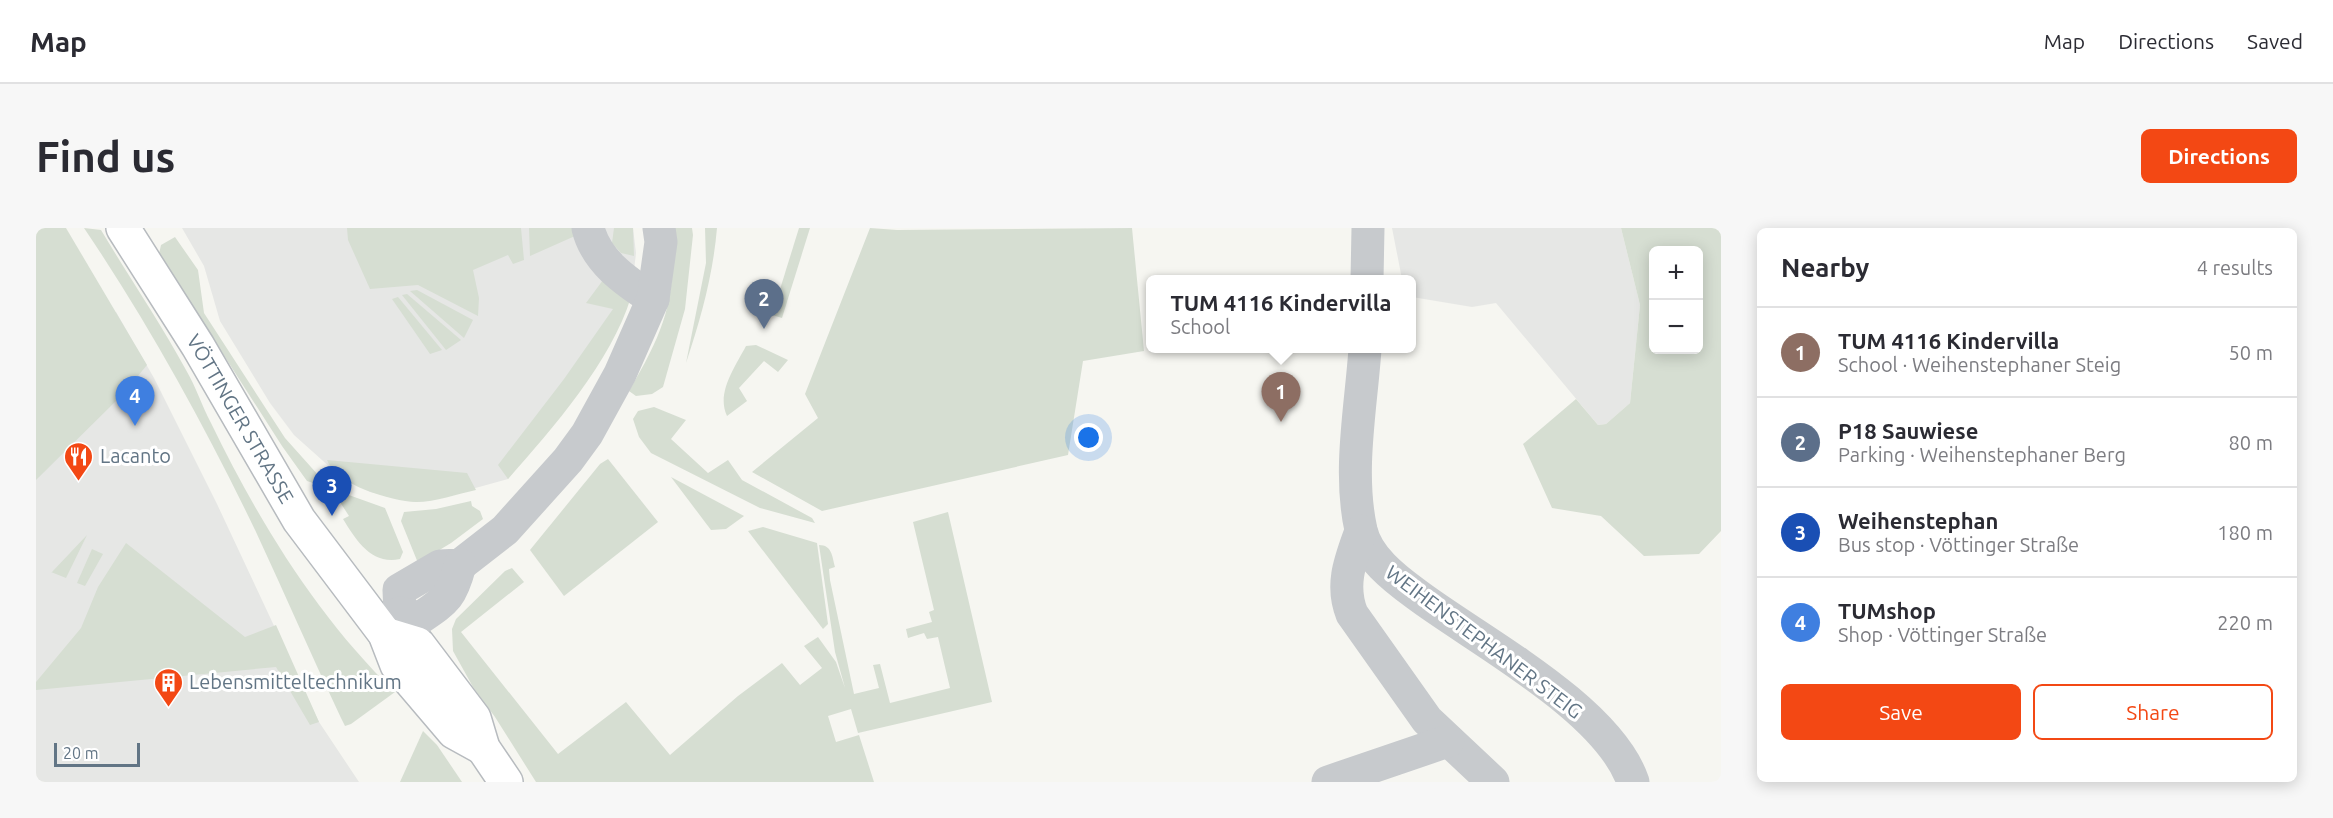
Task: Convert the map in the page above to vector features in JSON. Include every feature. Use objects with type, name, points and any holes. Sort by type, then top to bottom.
[{"type":"main road","name":"VÖTTINGER STRASSE","points":[[123,228],[198,346],[299,520],[389,625]]},
{"type":"main road","points":[[389,625],[418,644],[474,718],[483,748],[506,782]]},
{"type":"street","points":[[588,228],[592,244],[602,260],[653,299]]},
{"type":"street","points":[[389,625],[399,590],[440,566],[460,565],[505,530],[568,460],[587,434],[620,374],[653,299],[661,243],[659,228]]},
{"type":"street","points":[[1367,275],[1368,228]]},
{"type":"street","name":"WEIHENSTEPHANER STEIG","points":[[1365,353],[1356,477],[1361,531],[1370,551],[1401,583],[1580,711],[1614,749],[1633,782]]},
{"type":"street","points":[[1361,531],[1347,568],[1347,602],[1352,614],[1427,720],[1494,782]]},
{"type":"street","points":[[1328,782],[1448,741]]},
{"type":"shaded area","points":[[36,228],[66,228],[147,365],[122,395],[36,480]]},
{"type":"shaded area","points":[[84,228],[101,230],[155,317],[190,376],[229,459],[291,566],[340,632],[395,692],[351,724],[345,726],[341,718],[256,532],[197,415],[154,339]]},
{"type":"shaded area","points":[[182,228],[633,228],[636,253],[631,297],[615,334],[581,387],[508,479],[432,500],[416,502],[370,492],[341,477],[294,435],[270,403],[220,321],[204,266]]},
{"type":"shaded area","points":[[347,228],[521,228],[524,260],[513,264],[508,255],[473,270],[479,298],[478,316],[418,285],[370,289],[348,240]]},
{"type":"shaded area","points":[[529,228],[574,228],[575,236],[530,256]]},
{"type":"shaded area","points":[[614,228],[633,228],[634,256],[621,253],[612,243]]},
{"type":"shaded area","points":[[673,228],[692,228],[685,309],[663,387],[652,394],[636,396],[629,391],[660,331],[670,295]]},
{"type":"shaded area","points":[[705,228],[717,228],[713,263],[697,330],[686,363],[706,263]]},
{"type":"shaded area","points":[[799,228],[810,228],[782,318],[772,315]]},
{"type":"shaded area","points":[[870,228],[897,230],[1132,228],[1144,351],[1083,361],[1068,455],[822,511],[752,472],[818,418],[805,394]]},
{"type":"shaded area","points":[[1392,228],[1621,228],[1640,305],[1630,403],[1606,424],[1598,425],[1496,303],[1472,307],[1416,298],[1416,275],[1401,275]]},
{"type":"shaded area","points":[[1621,228],[1721,228],[1721,531],[1699,554],[1644,556],[1601,516],[1552,508],[1523,444],[1576,399],[1598,425],[1606,424],[1630,403],[1640,305]]},
{"type":"shaded area","points":[[175,237],[198,270],[204,313],[285,438],[319,476],[346,494],[385,508],[403,552],[400,559],[381,558],[366,549],[343,519],[349,516],[338,499],[331,502],[319,485],[307,481],[282,446],[159,254],[161,245]]},
{"type":"shaded area","points":[[603,280],[631,297],[622,321],[610,346],[579,393],[508,479],[498,465],[564,379],[613,309],[586,303]]},
{"type":"shaded area","points":[[417,290],[473,320],[464,338],[410,291]]},
{"type":"shaded area","points":[[407,294],[461,340],[446,350],[402,295]]},
{"type":"shaded area","points":[[398,297],[442,350],[430,354],[392,299]]},
{"type":"shaded area","points":[[116,312],[154,378],[217,504],[319,722],[359,782],[36,782],[36,425]]},
{"type":"shaded area","points":[[756,345],[788,360],[778,372],[764,361],[739,388],[747,401],[727,416],[724,398],[728,380],[746,346]]},
{"type":"shaded area","points":[[654,407],[686,420],[671,439],[708,473],[728,460],[742,480],[812,518],[815,523],[760,508],[651,453],[639,437],[633,419],[638,411]]},
{"type":"shaded area","points":[[608,459],[658,522],[564,596],[530,550],[600,464]]},
{"type":"shaded area","points":[[327,460],[467,473],[476,490],[424,502],[393,499],[366,490],[341,477],[332,469]]},
{"type":"shaded area","points":[[671,477],[744,516],[726,529],[711,530]]},
{"type":"shaded area","points":[[471,501],[472,506],[480,511],[483,519],[451,543],[418,563],[401,521],[404,512],[436,509]]},
{"type":"shaded area","points":[[948,512],[992,702],[858,733],[851,709],[828,716],[836,742],[859,735],[874,782],[536,782],[473,687],[453,651],[452,629],[456,619],[505,571],[512,568],[524,582],[461,632],[558,754],[626,702],[670,755],[738,696],[782,663],[800,685],[822,668],[804,646],[818,637],[836,662],[845,688],[835,652],[819,545],[823,545],[829,549],[835,567],[829,569],[830,580],[854,694],[879,688],[873,665],[880,664],[890,703],[950,688],[938,637],[927,639],[924,633],[908,638],[906,629],[932,622],[929,612],[934,610],[913,522]]},
{"type":"shaded area","points":[[763,527],[817,543],[828,624],[823,629],[748,531]]},
{"type":"shaded area","points":[[87,535],[66,578],[51,572],[52,572]]},
{"type":"shaded area","points":[[126,543],[245,637],[276,625],[319,722],[310,725],[276,667],[36,690],[36,682],[81,628],[98,587]]},
{"type":"shaded area","points":[[92,549],[103,554],[85,586],[77,583]]},
{"type":"shaded area","points":[[423,731],[437,745],[462,782],[400,782]]},
{"type":"place","name":"P18 Sauwiese","points":[[764,329]]},
{"type":"place","name":"TUM 4116 Kindervilla","points":[[1281,422]]},
{"type":"place","name":"TUMshop","points":[[135,426]]},
{"type":"place","name":"Lacanto","points":[[79,482]]},
{"type":"place","name":"Weihenstephan","points":[[332,516]]},
{"type":"place","name":"Lebensmitteltechnikum","points":[[168,708]]}]
